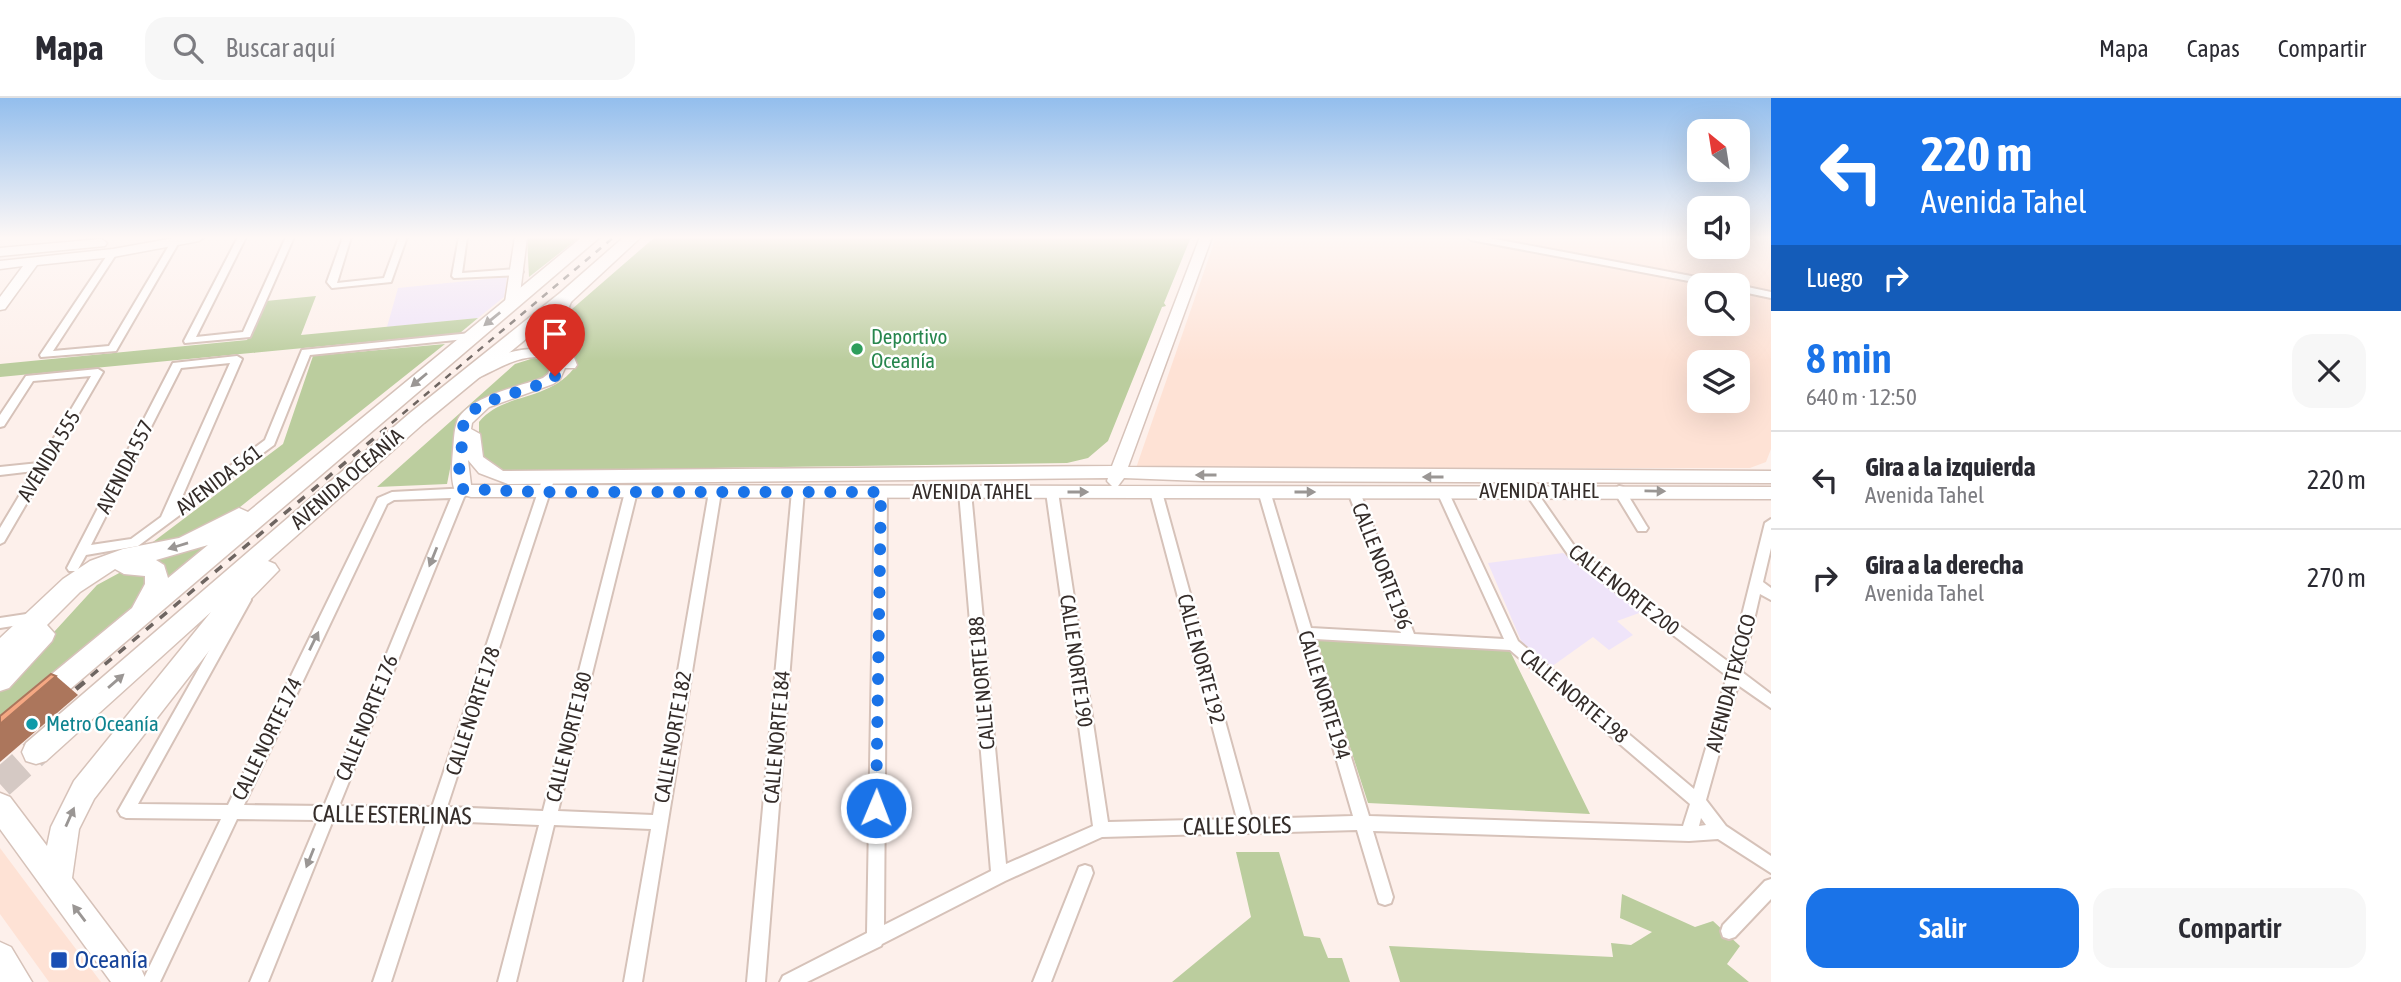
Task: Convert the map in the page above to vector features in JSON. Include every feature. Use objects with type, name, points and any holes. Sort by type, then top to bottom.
[{"type":"highway","name":"AVENIDA OCEANÍA","points":[[29,709],[541,278]]},
{"type":"highway","name":"AVENIDA OCEANÍA","points":[[36,752],[417,418],[588,278]]},
{"type":"highway","points":[[56,883],[65,827],[84,790],[236,599],[405,446],[414,432],[417,418]]},
{"type":"highway","points":[[0,652],[21,638],[88,572],[114,560],[175,548],[216,531],[328,449],[359,431]]},
{"type":"highway","points":[[0,681],[95,579],[111,569],[136,564],[148,565],[156,571],[157,585],[136,620]]},
{"type":"highway","points":[[0,806],[131,982]]},
{"type":"street","points":[[0,306],[21,278]]},
{"type":"street","points":[[95,278],[45,355],[112,349],[152,278]]},
{"type":"street","points":[[221,278],[189,341],[247,335],[272,278]]},
{"type":"street","points":[[335,278],[333,285],[389,278]]},
{"type":"street","points":[[512,302],[517,278]]},
{"type":"street","points":[[1113,491],[1117,472],[1190,278]]},
{"type":"street","points":[[1750,291],[1771,295]]},
{"type":"street","name":"AVENIDA TAHEL","points":[[566,298],[554,322],[554,332],[570,363],[569,370],[555,384],[481,412],[473,423],[471,445],[474,458],[490,473],[546,486],[631,492],[1619,490],[1771,493]]},
{"type":"street","name":"AVENIDA 561","points":[[82,551],[131,544],[270,442],[306,352],[471,336]]},
{"type":"street","points":[[462,492],[460,464],[464,424],[468,415],[484,404],[548,381],[558,370],[559,364],[557,359],[545,352],[525,353],[465,378]]},
{"type":"street","name":"AVENIDA 557","points":[[73,568],[177,365],[237,359],[164,521]]},
{"type":"street","name":"AVENIDA 555","points":[[0,423],[30,378],[98,372],[0,539]]},
{"type":"street","points":[[0,471],[43,466]]},
{"type":"street","name":"AVENIDA TAHEL","points":[[386,497],[546,486],[1117,472],[1177,475],[1771,477]]},
{"type":"street","name":"CALLE NORTE 178","points":[[382,982],[546,486]]},
{"type":"street","points":[[1619,490],[1642,528]]},
{"type":"street","name":"CALLE NORTE 184","points":[[755,982],[798,491]]},
{"type":"street","name":"CALLE NORTE 194","points":[[1264,491],[1385,897]]},
{"type":"street","name":"CALLE NORTE 200","points":[[1530,491],[1573,553],[1771,702]]},
{"type":"street","name":"CALLE NORTE 176","points":[[259,982],[462,492]]},
{"type":"street","name":"CALLE NORTE 180","points":[[507,982],[631,492]]},
{"type":"street","name":"CALLE NORTE 182","points":[[633,982],[715,492]]},
{"type":"street","points":[[874,940],[881,492]]},
{"type":"street","name":"CALLE NORTE 188","points":[[965,492],[999,875]]},
{"type":"street","name":"CALLE NORTE 190","points":[[1052,492],[1101,830]]},
{"type":"street","name":"CALLE NORTE 192","points":[[1156,492],[1247,825]]},
{"type":"street","name":"CALLE NORTE 196","points":[[1353,492],[1410,640]]},
{"type":"street","name":"CALLE NORTE 198","points":[[1443,492],[1513,645],[1699,802],[1720,831]]},
{"type":"street","name":"CALLE NORTE 174","points":[[151,982],[386,497]]},
{"type":"street","name":"AVENIDA TEXCOCO","points":[[1689,835],[1734,675],[1771,523]]},
{"type":"street","points":[[1756,584],[1771,595]]},
{"type":"street","name":"CALLE ESTERLINAS","points":[[245,600],[126,811],[439,814],[659,822]]},
{"type":"street","points":[[0,624],[34,618]]},
{"type":"street","points":[[1306,633],[1513,645]]},
{"type":"street","name":"CALLE SOLES","points":[[789,982],[999,875],[1101,830],[1363,823],[1689,835],[1720,831]]},
{"type":"street","points":[[1720,831],[1771,865]]},
{"type":"street","points":[[1042,982],[1085,873]]},
{"type":"street","points":[[1730,931],[1771,887]]},
{"type":"shaded area","points":[[507,278],[504,297],[478,318],[387,327],[398,288]]},
{"type":"shaded area","points":[[1202,278],[1687,278],[1687,336],[1750,336],[1750,278],[1771,278],[1771,449],[1766,462],[1750,468],[1136,468]]},
{"type":"shaded area","points":[[1563,553],[1642,612],[1617,621],[1633,635],[1609,650],[1593,637],[1551,667],[1522,643],[1488,563]]},
{"type":"shaded area","points":[[0,848],[101,982],[49,982],[0,914]]},
{"type":"green space","name":"Deportivo Oceanía","points":[[607,278],[1174,278],[1164,303],[1166,306],[1162,307],[1108,441],[1088,458],[1067,463],[505,471],[483,462],[479,452],[479,422],[501,405],[554,385],[577,364],[559,334],[564,316]]},
{"type":"green space","points":[[316,296],[301,335],[478,318],[460,333],[0,377],[0,364],[247,340],[266,301]]},
{"type":"green space","points":[[445,344],[220,523],[207,531],[145,548],[283,444],[313,356]]},
{"type":"green space","points":[[534,358],[551,362],[552,374],[460,419],[447,484],[377,487],[515,364]]},
{"type":"green space","points":[[238,524],[169,580],[166,570],[148,559],[184,552]]},
{"type":"green space","points":[[121,572],[145,574],[146,594],[0,727],[0,691],[97,585]]},
{"type":"green space","points":[[1314,635],[1508,647],[1590,814],[1368,803]]},
{"type":"green space","points":[[1236,852],[1279,852],[1304,936],[1320,938],[1328,958],[1342,958],[1350,982],[1172,982],[1251,917]]},
{"type":"green space","points":[[1622,894],[1695,927],[1713,921],[1740,946],[1727,964],[1749,982],[1400,982],[1389,946],[1613,957],[1611,943],[1631,945],[1652,932],[1620,918]]},
{"type":"building","points":[[51,674],[56,676],[0,724],[0,716]]},
{"type":"tunnel","points":[[0,784],[36,752]]},
{"type":"railway","points":[[381,432],[565,278]]},
{"type":"railway","points":[[91,676],[384,430]]},
{"type":"railway","points":[[59,703],[93,675]]},
{"type":"place","name":"Deportivo Oceanía","points":[[857,349]]},
{"type":"place","name":"Metro Oceanía","points":[[32,724]]},
{"type":"place","name":"Oceanía","points":[[59,960]]},
{"type":"route","points":[[555,376],[541,384],[492,400],[468,415],[464,424],[460,464],[459,478],[462,489],[543,492],[881,492],[876,808]]}]
